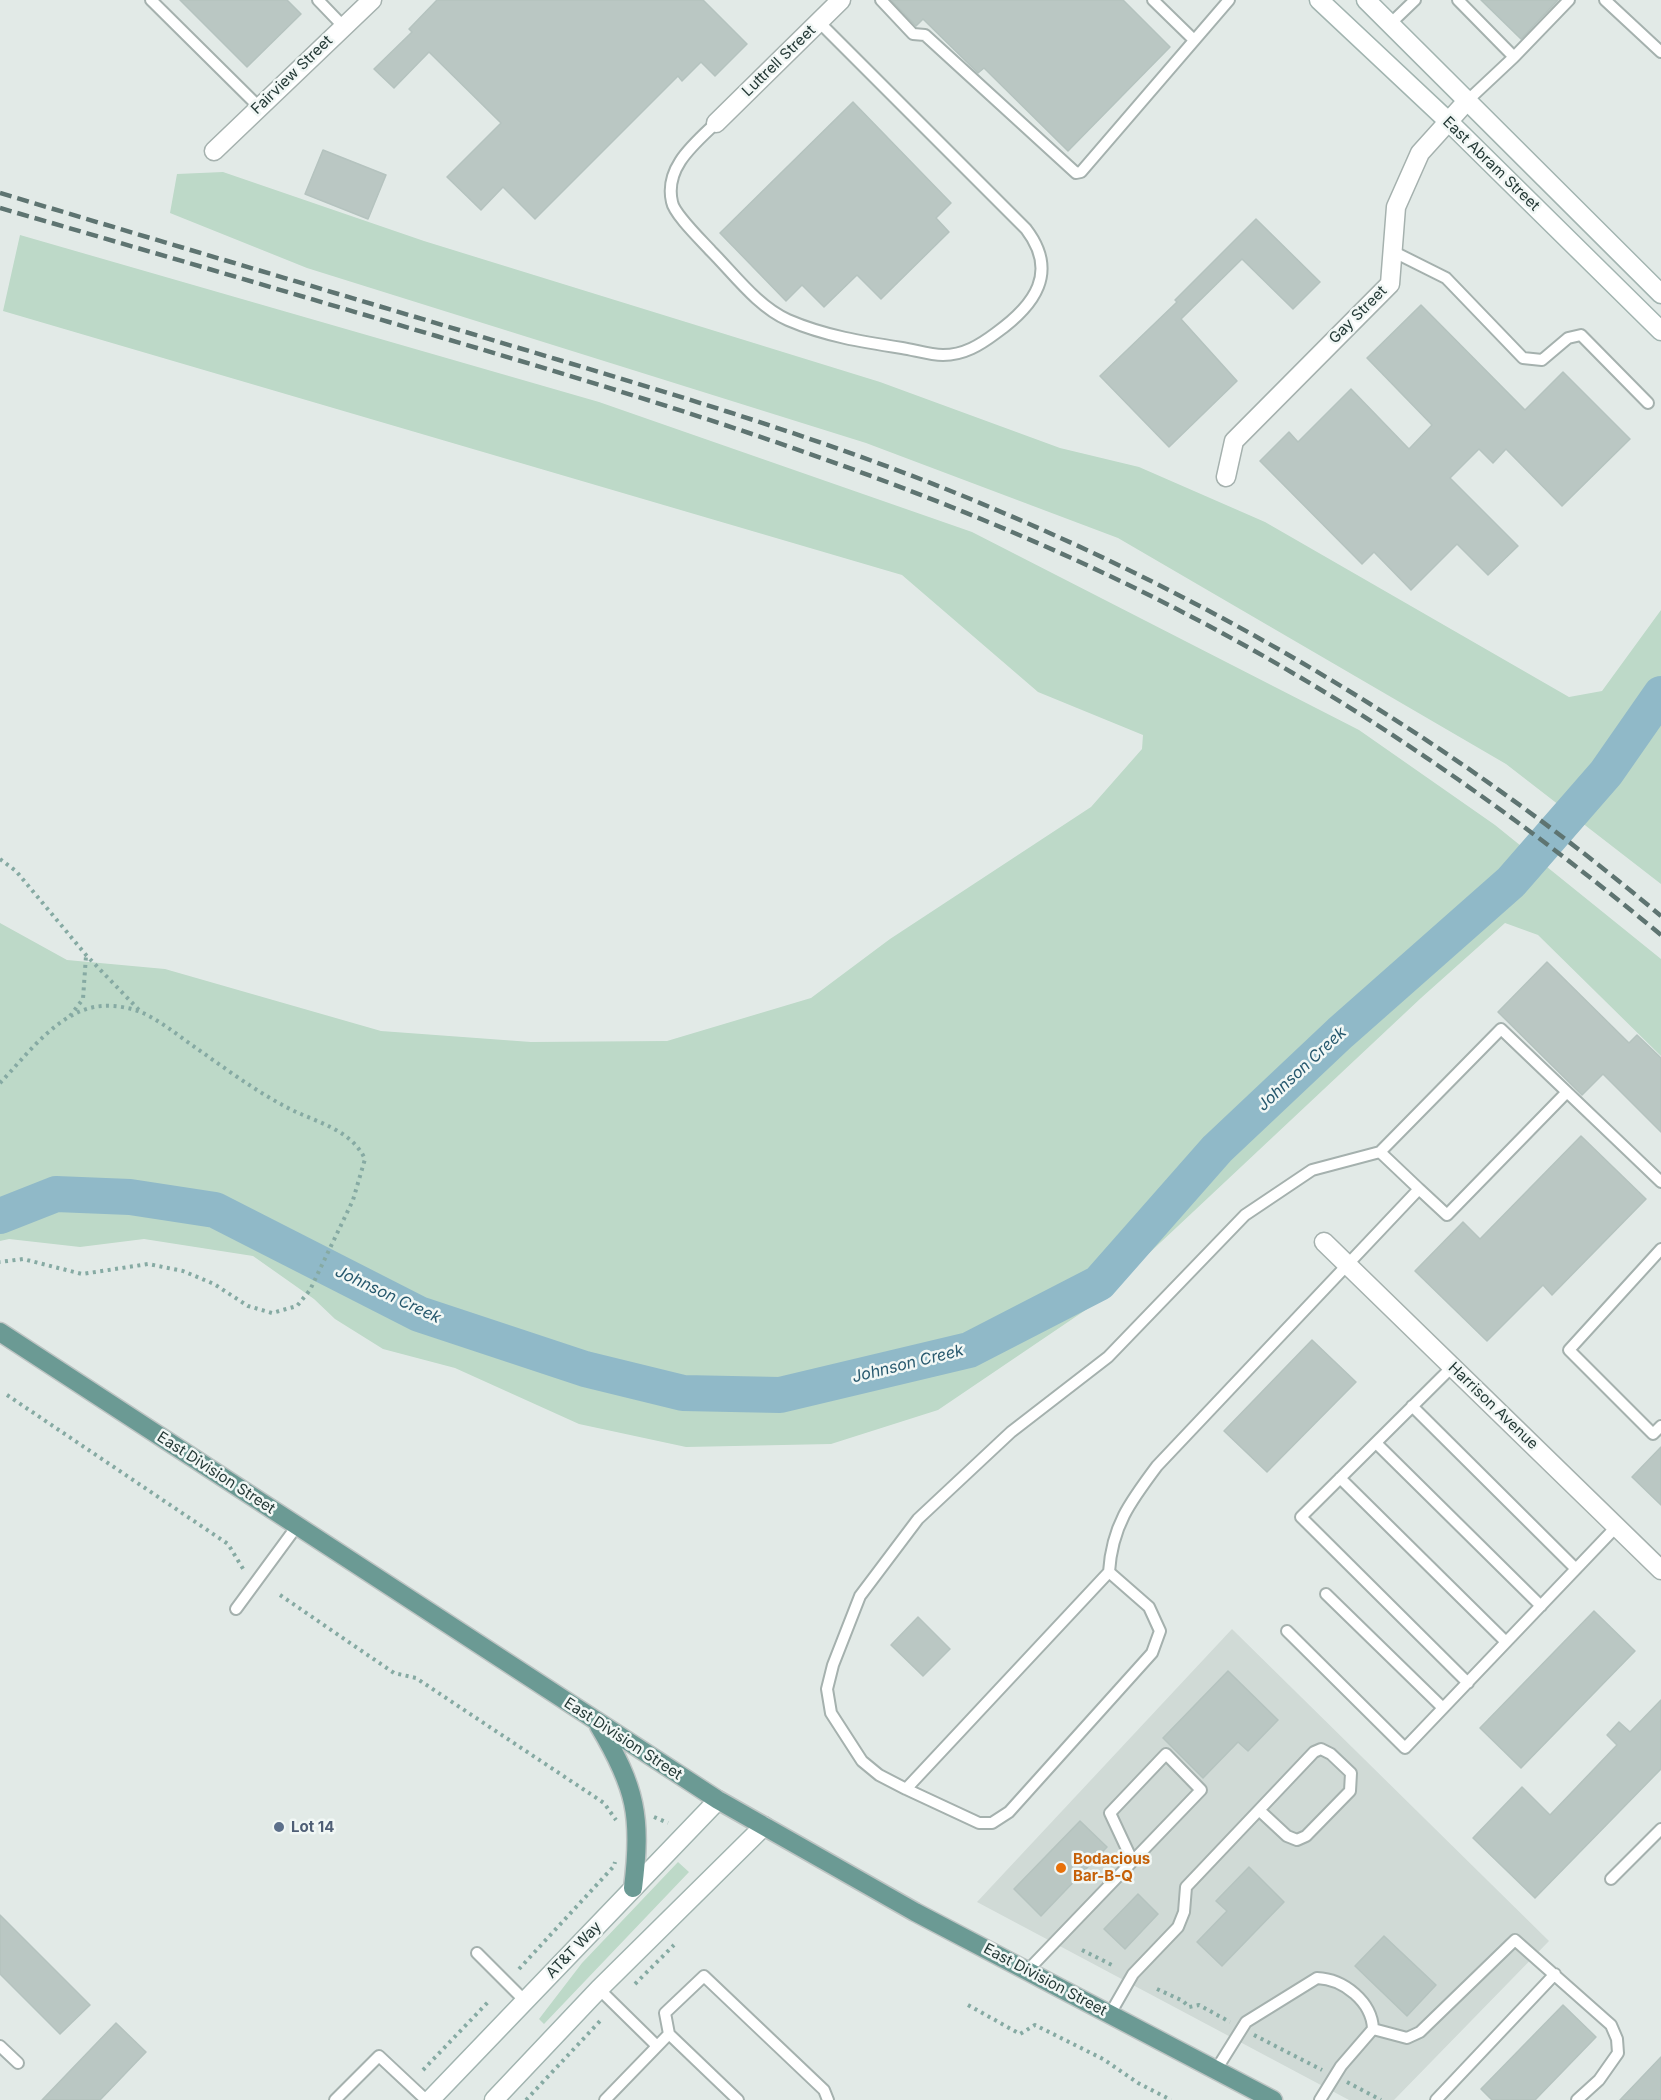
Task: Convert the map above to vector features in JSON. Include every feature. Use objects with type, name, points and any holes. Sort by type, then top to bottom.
[{"type":"main road","name":"Fairview Street","points":[[214,151],[372,0]]},
{"type":"main road","name":"Luttrell Street","points":[[716,123],[842,0]]},
{"type":"main road","name":"East Abram Street","points":[[1319,0],[1659,325]]},
{"type":"main road","name":"East Abram Street","points":[[1366,0],[1661,294]]},
{"type":"main road","name":"Gay Street","points":[[1226,477],[1234,441],[1390,284],[1396,207],[1420,153],[1466,102]]},
{"type":"main road","name":"Harrison Avenue","points":[[1324,1242],[1661,1570]]},
{"type":"main road","name":"East Division Street","points":[[4,1334],[718,1800],[1027,1971],[1273,2100]]},
{"type":"main road","points":[[597,1722],[616,1754],[637,1814],[638,1846],[633,1888]]},
{"type":"main road","name":"AT&T Way","points":[[428,2100],[718,1800]]},
{"type":"main road","points":[[494,2100],[599,1989],[764,1826]]},
{"type":"lane","points":[[151,0],[259,107]]},
{"type":"lane","points":[[318,0],[343,26]]},
{"type":"lane","points":[[881,0],[913,33],[925,35],[1076,173],[1081,172],[1192,39],[1229,0]]},
{"type":"lane","points":[[1153,0],[1192,39]]},
{"type":"lane","points":[[1390,24],[1414,0]]},
{"type":"lane","points":[[1458,0],[1514,57]]},
{"type":"lane","points":[[1466,102],[1514,57],[1569,0]]},
{"type":"lane","points":[[1605,0],[1661,52]]},
{"type":"lane","points":[[716,123],[679,161],[671,181],[672,203],[698,237],[756,297],[785,319],[822,333],[943,355],[967,351],[1016,319],[1039,286],[1042,262],[1039,245],[925,125],[819,22]]},
{"type":"lane","points":[[1392,251],[1446,278],[1523,358],[1542,360],[1568,338],[1581,336],[1648,404]]},
{"type":"lane","points":[[1109,1572],[1149,1606],[1160,1631],[1152,1653],[1009,1812],[992,1823],[979,1823],[879,1774],[862,1761],[831,1713],[826,1689],[852,1616],[866,1588],[918,1519],[1011,1432],[1108,1357],[1245,1215],[1312,1170],[1380,1152],[1501,1029],[1661,1182]]},
{"type":"lane","points":[[1380,1152],[1447,1215],[1567,1092]]},
{"type":"lane","points":[[906,1789],[1109,1572],[1110,1555],[1124,1512],[1157,1466],[1419,1189]]},
{"type":"lane","points":[[1661,1249],[1569,1350],[1653,1434],[1661,1425]]},
{"type":"lane","points":[[1452,1367],[1301,1517],[1468,1683]]},
{"type":"lane","points":[[1412,1406],[1576,1569]]},
{"type":"lane","points":[[1376,1443],[1541,1606]]},
{"type":"lane","points":[[1340,1478],[1506,1642]]},
{"type":"lane","points":[[236,1609],[297,1526]]},
{"type":"lane","points":[[1287,1631],[1405,1748],[1617,1527]]},
{"type":"lane","points":[[1326,1594],[1443,1708]]},
{"type":"lane","points":[[1110,2014],[1133,1974],[1178,1927],[1184,1912],[1186,1887],[1259,1810],[1314,1752],[1321,1749],[1331,1754],[1351,1773],[1350,1791],[1306,1836],[1297,1840],[1287,1836],[1259,1810]]},
{"type":"lane","points":[[1027,1971],[1201,1790],[1166,1754],[1110,1813],[1132,1860]]},
{"type":"lane","points":[[1611,1879],[1661,1829]]},
{"type":"lane","points":[[1373,2029],[1407,2038],[1420,2032],[1515,1940],[1611,2025],[1617,2039],[1618,2053],[1599,2080],[1577,2100]]},
{"type":"lane","points":[[477,1953],[525,2001]]},
{"type":"lane","points":[[1436,2100],[1555,1974]]},
{"type":"lane","points":[[738,2100],[669,2034],[665,2013],[704,1976],[824,2090],[828,2100]]},
{"type":"lane","points":[[1215,2070],[1246,2022],[1317,1978],[1331,1979],[1344,1985],[1368,2009],[1373,2029]]},
{"type":"lane","points":[[599,1989],[657,2046]]},
{"type":"lane","points":[[1320,2100],[1341,2066],[1373,2029]]},
{"type":"lane","points":[[605,2100],[669,2034]]},
{"type":"lane","points":[[0,2046],[18,2063]]},
{"type":"lane","points":[[335,2100],[379,2056],[428,2100]]},
{"type":"path","points":[[0,859],[16,871],[86,955],[141,1012],[165,1025],[274,1100],[348,1137],[360,1148],[365,1159],[353,1200],[310,1290],[297,1306],[272,1313],[248,1306],[214,1284],[183,1271],[148,1264],[82,1274],[23,1259],[0,1263]]},
{"type":"path","points":[[70,1017],[83,999],[86,955]]},
{"type":"path","points":[[0,1083],[57,1026],[70,1017],[84,1010],[103,1006],[141,1012]]},
{"type":"path","points":[[7,1395],[228,1544],[245,1572]]},
{"type":"path","points":[[280,1595],[394,1673],[416,1678],[604,1803],[619,1823]]},
{"type":"path","points":[[647,1819],[657,1816],[668,1823]]},
{"type":"path","points":[[519,1969],[614,1866],[615,1855]]},
{"type":"path","points":[[1082,1950],[1112,1965]]},
{"type":"path","points":[[1157,1989],[1184,2001],[1189,2007],[1199,2005],[1231,2023]]},
{"type":"path","points":[[423,2070],[490,2000]]},
{"type":"path","points":[[968,2005],[1020,2034],[1035,2025],[1103,2059],[1138,2083],[1172,2100]]},
{"type":"path","points":[[526,2100],[601,2020]]},
{"type":"path","points":[[1251,2033],[1324,2071]]},
{"type":"path","points":[[1346,2082],[1381,2100]]},
{"type":"shaded area","points":[[1232,1629],[1549,1941],[1394,2100],[1349,2100],[977,1902]]},
{"type":"green space","points":[[223,172],[424,241],[880,382],[1060,448],[1139,467],[1265,522],[1569,697],[1602,691],[1661,610],[1661,884],[1506,764],[1118,538],[866,443],[307,268],[170,213],[177,174]]},
{"type":"green space","points":[[20,235],[599,402],[972,532],[1359,730],[1495,825],[1661,959],[1661,1056],[1538,935],[1505,923],[1421,998],[1096,1303],[938,1410],[831,1444],[686,1447],[579,1424],[455,1368],[383,1349],[335,1319],[314,1299],[253,1256],[144,1239],[80,1247],[9,1239],[0,1241],[0,923],[67,960],[165,969],[381,1031],[531,1042],[667,1041],[811,998],[890,939],[1091,807],[1142,749],[1143,735],[1038,692],[902,575],[3,311]]},
{"type":"green space","points":[[678,1862],[689,1872],[544,2024],[539,2019],[582,1963]]},
{"type":"building","points":[[180,0],[287,0],[301,14],[247,67]]},
{"type":"building","points":[[437,0],[703,0],[747,44],[715,76],[701,62],[682,81],[678,76],[535,219],[503,187],[481,210],[447,177],[501,123],[429,52],[394,88],[374,69],[412,32],[409,29]]},
{"type":"building","points":[[891,0],[1123,0],[1170,47],[1068,151],[984,68],[978,73],[923,19],[916,26]]},
{"type":"building","points":[[1481,0],[1558,0],[1521,39]]},
{"type":"building","points":[[853,102],[951,203],[936,218],[949,232],[881,299],[857,275],[824,307],[802,285],[786,301],[720,233]]},
{"type":"building","points":[[323,150],[386,175],[368,219],[305,194]]},
{"type":"building","points":[[1256,219],[1320,282],[1293,309],[1242,259],[1181,319],[1237,381],[1169,447],[1100,376],[1177,302],[1175,300]]},
{"type":"building","points":[[1421,305],[1525,410],[1563,372],[1630,439],[1562,506],[1506,449],[1493,463],[1479,449],[1450,478],[1518,546],[1488,575],[1457,544],[1411,590],[1374,552],[1362,564],[1260,461],[1289,432],[1298,442],[1351,389],[1409,449],[1432,425],[1367,358]]},
{"type":"building","points":[[1547,962],[1629,1043],[1637,1035],[1661,1058],[1661,1132],[1603,1074],[1582,1095],[1498,1012]]},
{"type":"building","points":[[1581,1136],[1646,1199],[1552,1295],[1543,1285],[1487,1341],[1415,1271],[1463,1222],[1480,1239]]},
{"type":"building","points":[[1312,1340],[1356,1382],[1267,1472],[1224,1431]]},
{"type":"building","points":[[1661,1447],[1661,1505],[1632,1477]]},
{"type":"building","points":[[1594,1611],[1635,1651],[1521,1768],[1480,1728]]},
{"type":"building","points":[[918,1617],[950,1649],[923,1676],[891,1645]]},
{"type":"building","points":[[1228,1671],[1278,1720],[1248,1751],[1238,1742],[1203,1778],[1163,1738]]},
{"type":"building","points":[[1661,1700],[1661,1769],[1535,1898],[1473,1838],[1522,1787],[1550,1815],[1617,1745],[1607,1735],[1619,1722],[1630,1732]]},
{"type":"building","name":"Bodacious Bar-B-Q","points":[[1080,1821],[1107,1847],[1041,1916],[1014,1889]]},
{"type":"building","points":[[1249,1867],[1284,1902],[1222,1966],[1197,1942],[1227,1911],[1216,1901]]},
{"type":"building","points":[[1138,1894],[1158,1914],[1125,1949],[1104,1929]]},
{"type":"building","points":[[0,1915],[90,2005],[60,2034],[0,1974]]},
{"type":"building","points":[[1384,1936],[1436,1985],[1407,2016],[1355,1966]]},
{"type":"building","points":[[1563,2005],[1596,2037],[1535,2100],[1492,2100],[1481,2089]]},
{"type":"building","points":[[116,2023],[146,2052],[100,2100],[42,2100]]},
{"type":"building","points":[[1661,2057],[1661,2100],[1620,2100]]},
{"type":"waterway","name":"Johnson Creek","points":[[0,1216],[56,1194],[130,1197],[215,1210],[419,1314],[585,1369],[683,1393],[780,1395],[969,1350],[1099,1283],[1217,1149],[1340,1033],[1511,882],[1606,773],[1661,694]]},
{"type":"railway","points":[[0,193],[704,404],[887,466],[1006,514],[1094,553],[1180,596],[1348,691],[1430,743],[1509,798],[1587,855],[1661,916]]},
{"type":"railway","points":[[0,208],[477,348],[668,407],[857,471],[1042,545],[1133,587],[1222,633],[1338,700],[1449,773],[1503,812],[1661,935]]},
{"type":"place","name":"Lot 14","points":[[279,1827]]},
{"type":"place","name":"Bodacious Bar-B-Q","points":[[1061,1868]]}]
